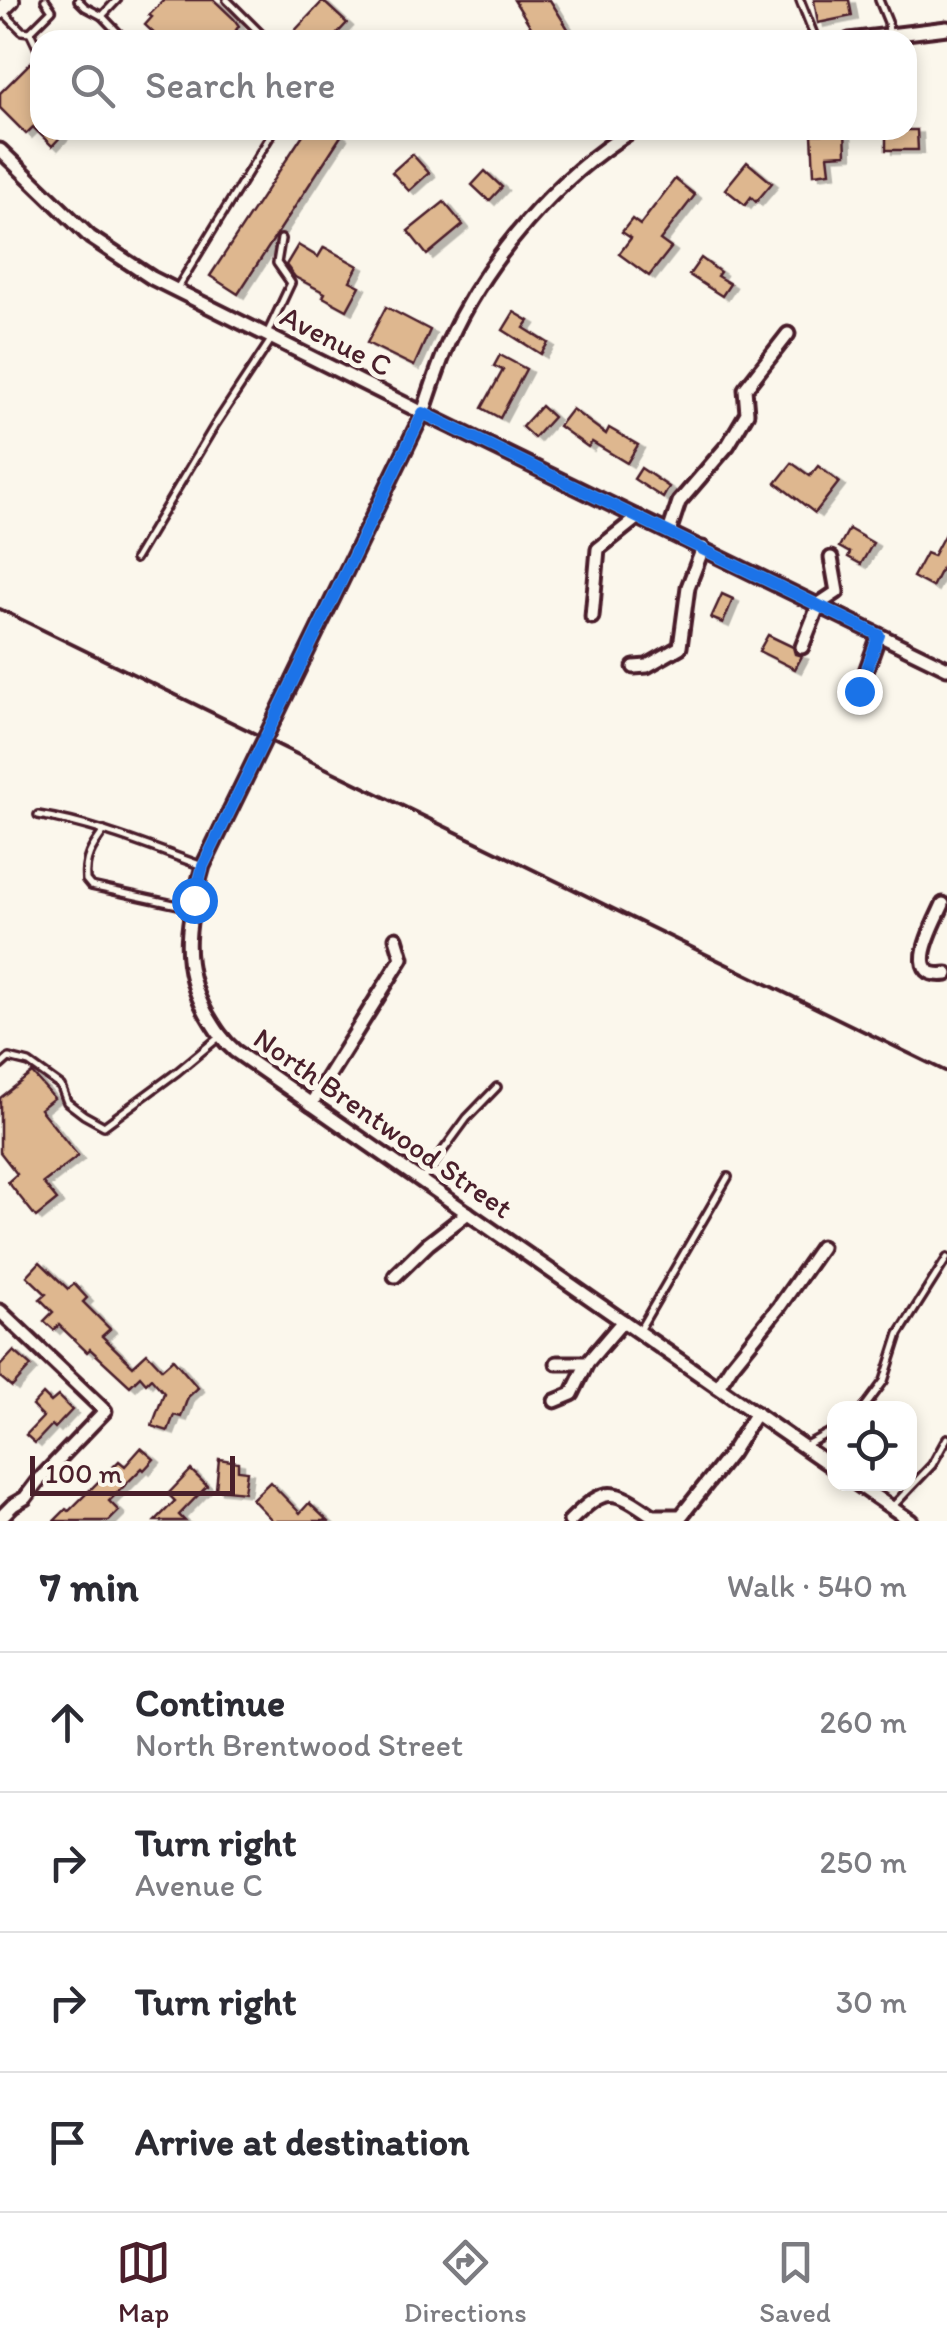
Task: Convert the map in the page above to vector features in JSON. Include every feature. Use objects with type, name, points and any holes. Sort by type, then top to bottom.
[{"type":"main road","points":[[1,10],[11,0]]},
{"type":"street","points":[[917,31],[947,28]]},
{"type":"street","name":"North Brentwood Street","points":[[619,140],[587,162],[520,231],[468,304],[448,343],[423,413],[203,866],[188,934],[189,972],[219,1036],[235,1052],[827,1463]]},
{"type":"street","name":"Avenue C","points":[[0,150],[90,236],[176,290],[947,668]]},
{"type":"street","points":[[669,532],[680,502],[728,445],[747,413],[745,389],[788,334]]},
{"type":"street","points":[[592,617],[598,549],[638,517]]},
{"type":"street","points":[[634,667],[648,666],[680,647],[688,587],[703,548]]},
{"type":"street","points":[[802,647],[818,606],[837,592],[830,558]]},
{"type":"street","points":[[859,691],[879,635]]},
{"type":"street","points":[[946,902],[923,948],[922,958],[926,968],[936,975],[947,974]]},
{"type":"street","points":[[311,1104],[402,958],[396,938]]},
{"type":"street","points":[[395,1276],[428,1244],[468,1214]]},
{"type":"street","points":[[718,1387],[822,1247]]},
{"type":"street","points":[[0,1312],[106,1411],[25,1498],[0,1518]]},
{"type":"street","points":[[555,1401],[572,1394],[588,1363],[623,1321]]},
{"type":"street","points":[[557,1363],[588,1363]]},
{"type":"street","points":[[570,1521],[605,1494],[622,1494],[653,1519],[681,1516],[731,1453],[756,1413]]},
{"type":"street","points":[[868,1491],[911,1521]]},
{"type":"lane","points":[[32,30],[52,10],[44,0]]},
{"type":"lane","points":[[78,0],[116,30]]},
{"type":"lane","points":[[102,16],[117,0]]},
{"type":"lane","points":[[227,0],[257,30]]},
{"type":"lane","points":[[800,0],[812,30]]},
{"type":"lane","points":[[880,0],[889,30]]},
{"type":"lane","points":[[1,10],[22,30],[30,32]]},
{"type":"lane","points":[[176,290],[268,140]]},
{"type":"lane","points":[[135,559],[270,336],[291,283],[277,263],[281,239]]},
{"type":"lane","points":[[38,815],[104,830],[203,866]]},
{"type":"lane","points":[[104,830],[86,860],[86,880],[91,886],[192,908]]},
{"type":"lane","points":[[0,1066],[9,1058],[28,1062],[61,1086],[68,1102],[104,1126],[219,1036]]},
{"type":"lane","points":[[421,1181],[468,1118],[498,1087]]},
{"type":"lane","points":[[638,1332],[728,1177]]},
{"type":"lane","points":[[869,1401],[884,1381],[899,1334],[947,1258]]},
{"type":"lane","points":[[803,1446],[827,1434]]},
{"type":"lane","points":[[892,1507],[932,1465],[947,1438]]},
{"type":"building","points":[[164,0],[214,0],[239,26],[236,30],[150,30],[145,25],[152,17],[149,15]]},
{"type":"building","points":[[514,0],[550,0],[569,30],[533,30]]},
{"type":"building","points":[[814,0],[849,0],[852,16],[818,23]]},
{"type":"building","points":[[323,1],[347,23],[340,30],[295,30]]},
{"type":"building","points":[[30,63],[30,130],[26,134],[0,108],[0,93]]},
{"type":"building","points":[[917,130],[918,150],[886,150],[886,140],[917,140]]},
{"type":"building","points":[[299,140],[338,140],[238,294],[210,276]]},
{"type":"building","points":[[812,140],[845,140],[846,154],[828,155],[830,172],[814,174]]},
{"type":"building","points":[[412,154],[429,173],[409,191],[392,172]]},
{"type":"building","points":[[747,162],[772,183],[756,202],[751,197],[745,205],[725,189]]},
{"type":"building","points":[[485,171],[502,187],[489,201],[472,185]]},
{"type":"building","points":[[675,179],[695,195],[660,240],[671,248],[649,276],[619,254],[631,238],[622,232],[632,219],[640,225]]},
{"type":"building","points":[[444,202],[463,225],[427,255],[408,231]]},
{"type":"building","points":[[298,245],[318,257],[324,247],[358,266],[350,281],[360,286],[347,310],[295,277],[286,265]]},
{"type":"building","points":[[701,258],[730,284],[722,296],[689,275]]},
{"type":"building","points":[[386,307],[430,330],[414,366],[367,343]]},
{"type":"building","points":[[514,312],[529,321],[524,328],[548,343],[541,354],[503,330]]},
{"type":"building","points":[[500,355],[526,369],[500,418],[482,408],[503,370],[494,366]]},
{"type":"building","points":[[541,406],[553,417],[534,438],[522,427]]},
{"type":"building","points":[[572,409],[606,434],[609,428],[638,445],[627,463],[592,442],[588,447],[559,426]]},
{"type":"building","points":[[792,463],[810,476],[818,466],[839,482],[815,513],[776,483]]},
{"type":"building","points":[[641,468],[669,487],[663,498],[634,479]]},
{"type":"building","points":[[849,529],[873,543],[861,564],[839,547]]},
{"type":"building","points":[[947,530],[947,558],[932,587],[913,577],[926,553],[933,556]]},
{"type":"building","points":[[722,594],[733,599],[723,623],[711,618]]},
{"type":"building","points":[[768,635],[802,656],[795,669],[759,651]]},
{"type":"building","points":[[32,1073],[54,1098],[40,1109],[78,1156],[43,1183],[57,1200],[36,1217],[8,1182],[17,1174],[0,1152],[0,1098]]},
{"type":"building","points":[[40,1262],[68,1289],[74,1284],[87,1298],[83,1302],[110,1329],[102,1336],[133,1366],[147,1353],[162,1369],[173,1359],[198,1388],[188,1397],[181,1417],[174,1415],[168,1431],[152,1426],[164,1393],[151,1378],[146,1383],[140,1376],[130,1386],[59,1325],[54,1330],[44,1321],[53,1312],[40,1299],[46,1294],[27,1276]]},
{"type":"building","points":[[14,1351],[31,1366],[12,1387],[0,1377],[0,1366]]},
{"type":"building","points":[[43,1394],[51,1402],[58,1396],[72,1410],[35,1443],[26,1435],[43,1417],[32,1406]]},
{"type":"building","points":[[141,1448],[154,1459],[109,1501],[119,1511],[109,1521],[54,1521],[119,1461],[125,1466]]},
{"type":"building","points":[[219,1459],[238,1462],[238,1470],[247,1471],[244,1492],[216,1489]]},
{"type":"building","points":[[191,1470],[207,1486],[179,1515],[185,1521],[155,1521],[175,1501],[168,1494]]},
{"type":"building","points":[[270,1482],[300,1513],[309,1503],[328,1521],[273,1521],[252,1499]]},
{"type":"railway","points":[[0,609],[947,1072]]},
{"type":"route","points":[[194,900],[203,866],[423,413],[879,635],[859,691]]}]
